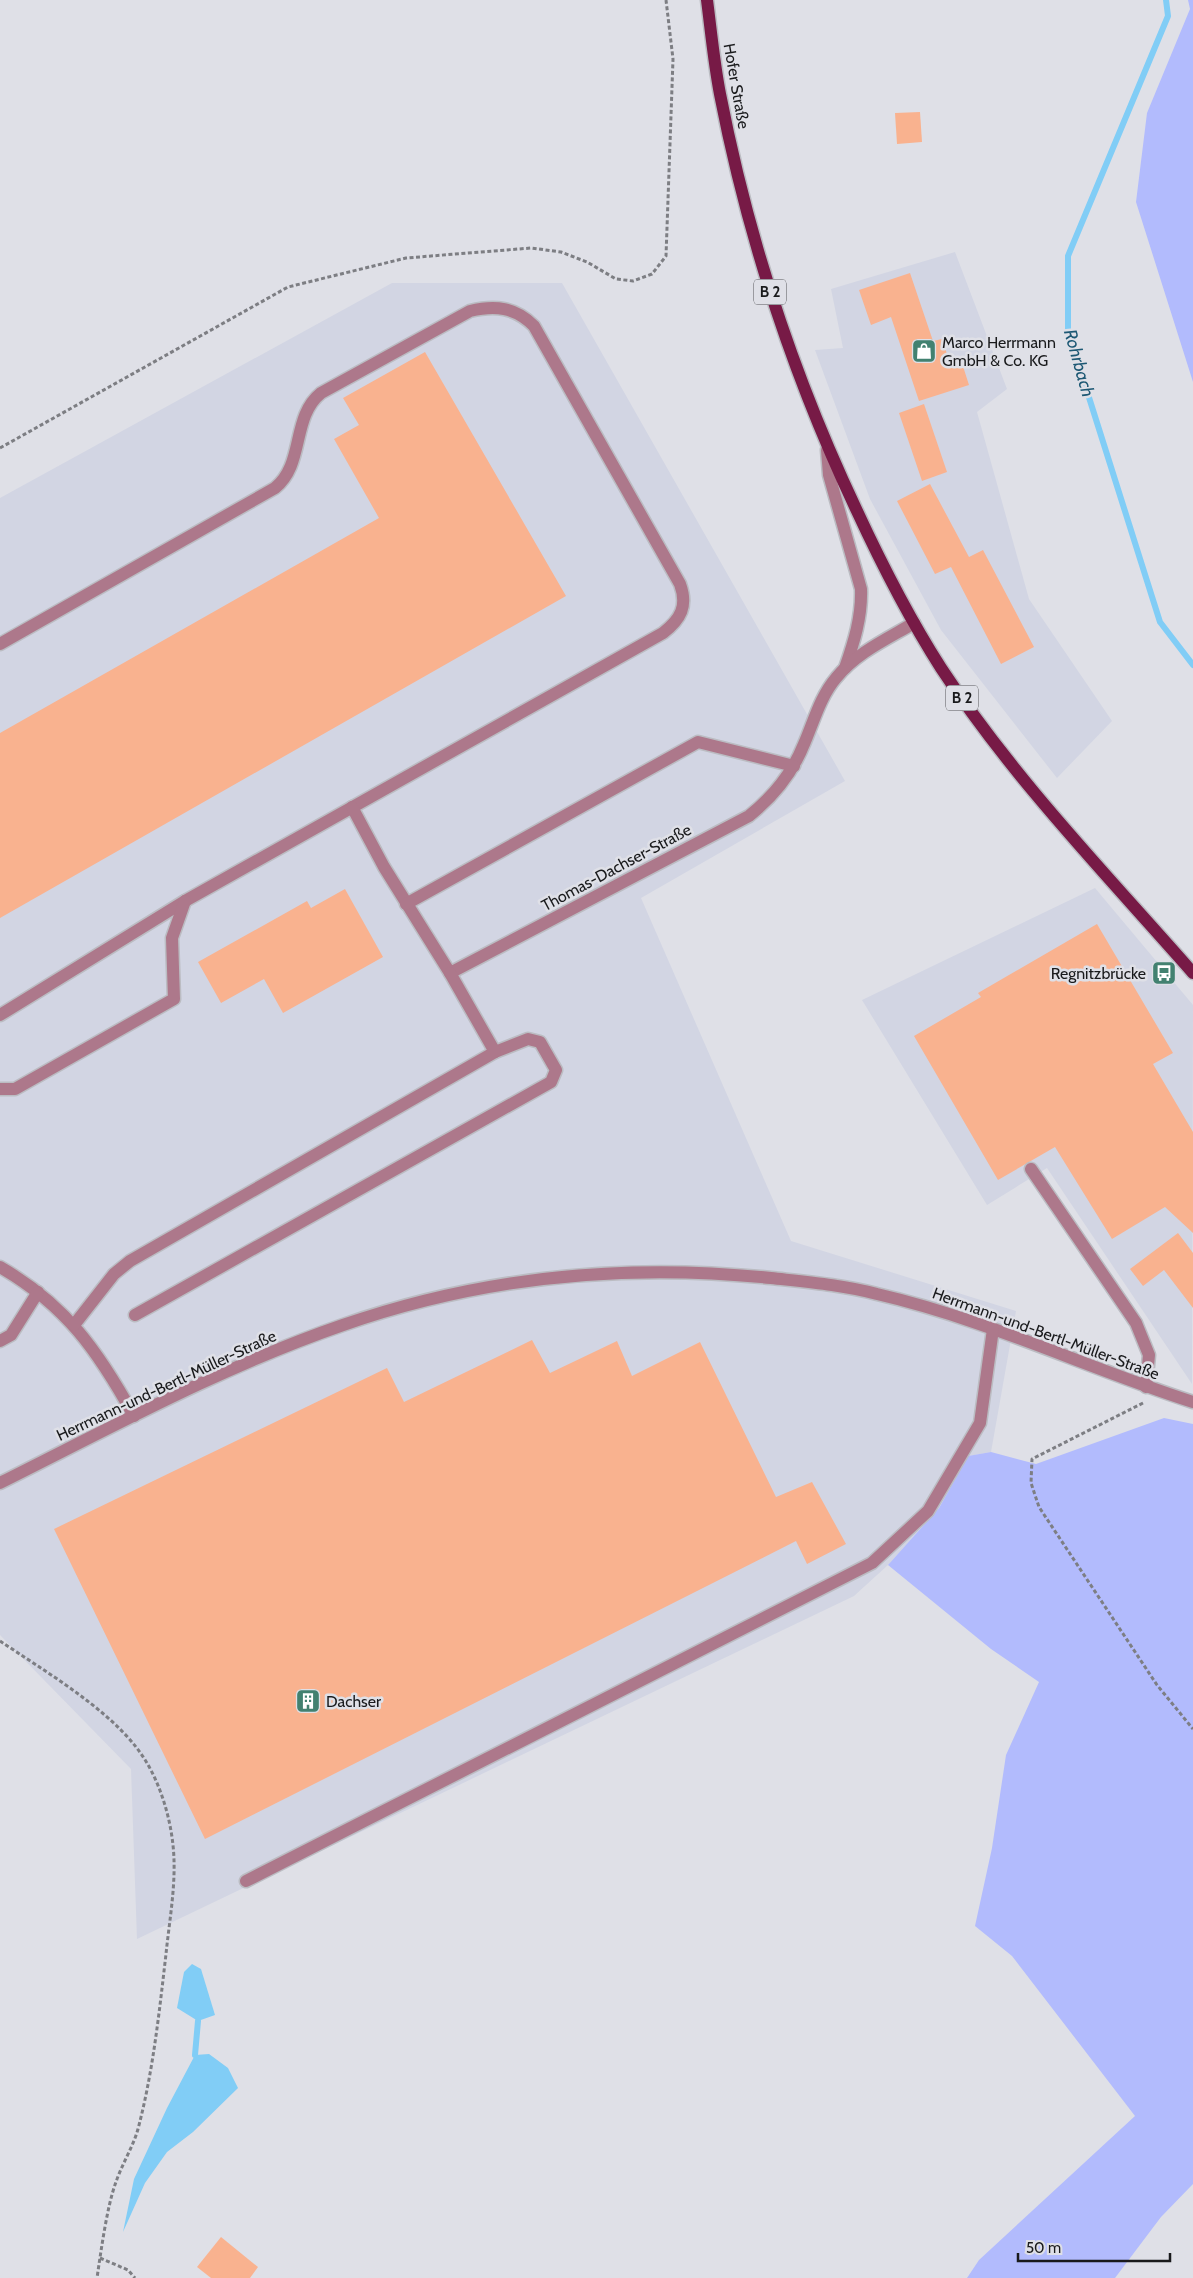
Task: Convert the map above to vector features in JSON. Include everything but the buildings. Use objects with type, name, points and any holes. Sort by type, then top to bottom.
[{"type":"main road","name":"Hofer Straße","points":[[707,0],[719,91],[737,177],[775,307],[827,450]]},
{"type":"main road","name":"B 2","points":[[827,450],[888,577],[914,623],[972,712],[1015,768],[1193,973]]},
{"type":"street","points":[[0,644],[275,488],[285,480],[291,470],[306,411],[311,400],[470,311],[491,307],[513,310],[534,326],[670,567],[683,594],[682,612],[678,620],[663,633],[185,901],[0,1015]]},
{"type":"street","points":[[827,450],[829,474],[861,589],[862,605],[856,635],[845,668]]},
{"type":"street","points":[[845,668],[866,651],[914,623]]},
{"type":"street","name":"Thomas-Dachser-Straße","points":[[450,973],[749,816],[776,792],[794,766],[825,694],[845,668]]},
{"type":"street","points":[[406,904],[698,742],[794,766]]},
{"type":"street","points":[[352,807],[384,867],[450,973],[495,1052]]},
{"type":"street","points":[[0,1089],[15,1090],[174,999],[172,938],[185,901]]},
{"type":"street","points":[[74,1325],[114,1274],[130,1261],[495,1052],[528,1039],[540,1042],[556,1070],[552,1082],[135,1315]]},
{"type":"street","points":[[1032,1169],[1136,1323],[1149,1355],[1146,1387]]},
{"type":"street","points":[[0,1267],[56,1306],[74,1325],[112,1374],[134,1416]]},
{"type":"street","name":"Herrmann-und-Bertl-Müller-Straße","points":[[0,1484],[232,1369],[342,1325],[438,1297],[519,1282],[570,1276],[665,1271],[751,1276],[817,1283],[876,1293],[993,1329],[1146,1387],[1193,1402]]},
{"type":"street","points":[[0,1341],[11,1335],[38,1292]]},
{"type":"street","points":[[246,1881],[872,1563],[928,1511],[980,1423],[993,1329]]},
{"type":"path","points":[[0,448],[288,287],[406,258],[531,248],[561,252],[587,262],[616,279],[633,281],[652,274],[666,256],[673,59],[666,0]]},
{"type":"path","points":[[1164,1393],[1032,1459],[1031,1483],[1039,1507],[1158,1685],[1193,1729]]},
{"type":"path","points":[[0,1640],[92,1705],[120,1729],[137,1748],[152,1771],[164,1804],[169,1826],[174,1860],[172,1900],[152,2070],[137,2132],[115,2184],[97,2278]]},
{"type":"path","points":[[100,2258],[128,2270],[135,2278]]},
{"type":"shaded area","points":[[1188,0],[1193,0],[1193,382],[1136,202],[1147,113],[1190,9]]},
{"type":"shaded area","points":[[955,252],[1007,389],[977,412],[1029,599],[1112,721],[1057,778],[941,630],[870,499],[815,350],[843,348],[831,289]]},
{"type":"shaded area","points":[[392,283],[562,283],[845,781],[641,898],[791,1241],[1016,1311],[991,1452],[968,1456],[939,1508],[888,1565],[854,1596],[137,1939],[131,1769],[0,1635],[0,498]]},
{"type":"shaded area","points":[[1095,888],[1193,1005],[1192,1384],[1047,1168],[987,1205],[862,1000]]},
{"type":"shaded area","points":[[1164,1418],[1193,1424],[1193,2184],[1161,2217],[1115,2278],[967,2278],[979,2260],[1135,2116],[1012,1956],[975,1926],[992,1848],[1006,1755],[1039,1682],[991,1649],[888,1565],[939,1508],[968,1456],[991,1452],[1036,1464]]},
{"type":"shaded area","points":[[192,1964],[201,1969],[215,2015],[198,2021],[177,2008],[184,1972]]},
{"type":"shaded area","points":[[209,2054],[228,2068],[238,2088],[193,2132],[167,2152],[145,2183],[123,2232],[134,2179],[167,2108],[195,2055]]},
{"type":"waterway","name":"Rohrbach","points":[[1166,0],[1168,16],[1068,256],[1068,331],[1160,622],[1193,665]]},
{"type":"waterway","points":[[195,2055],[198,2021]]},
{"type":"place","name":"Marco Herrmann GmbH & Co. KG","points":[[924,351]]},
{"type":"place","name":"Regnitzbrücke","points":[[1164,973]]},
{"type":"place","name":"Dachser","points":[[308,1701]]}]
